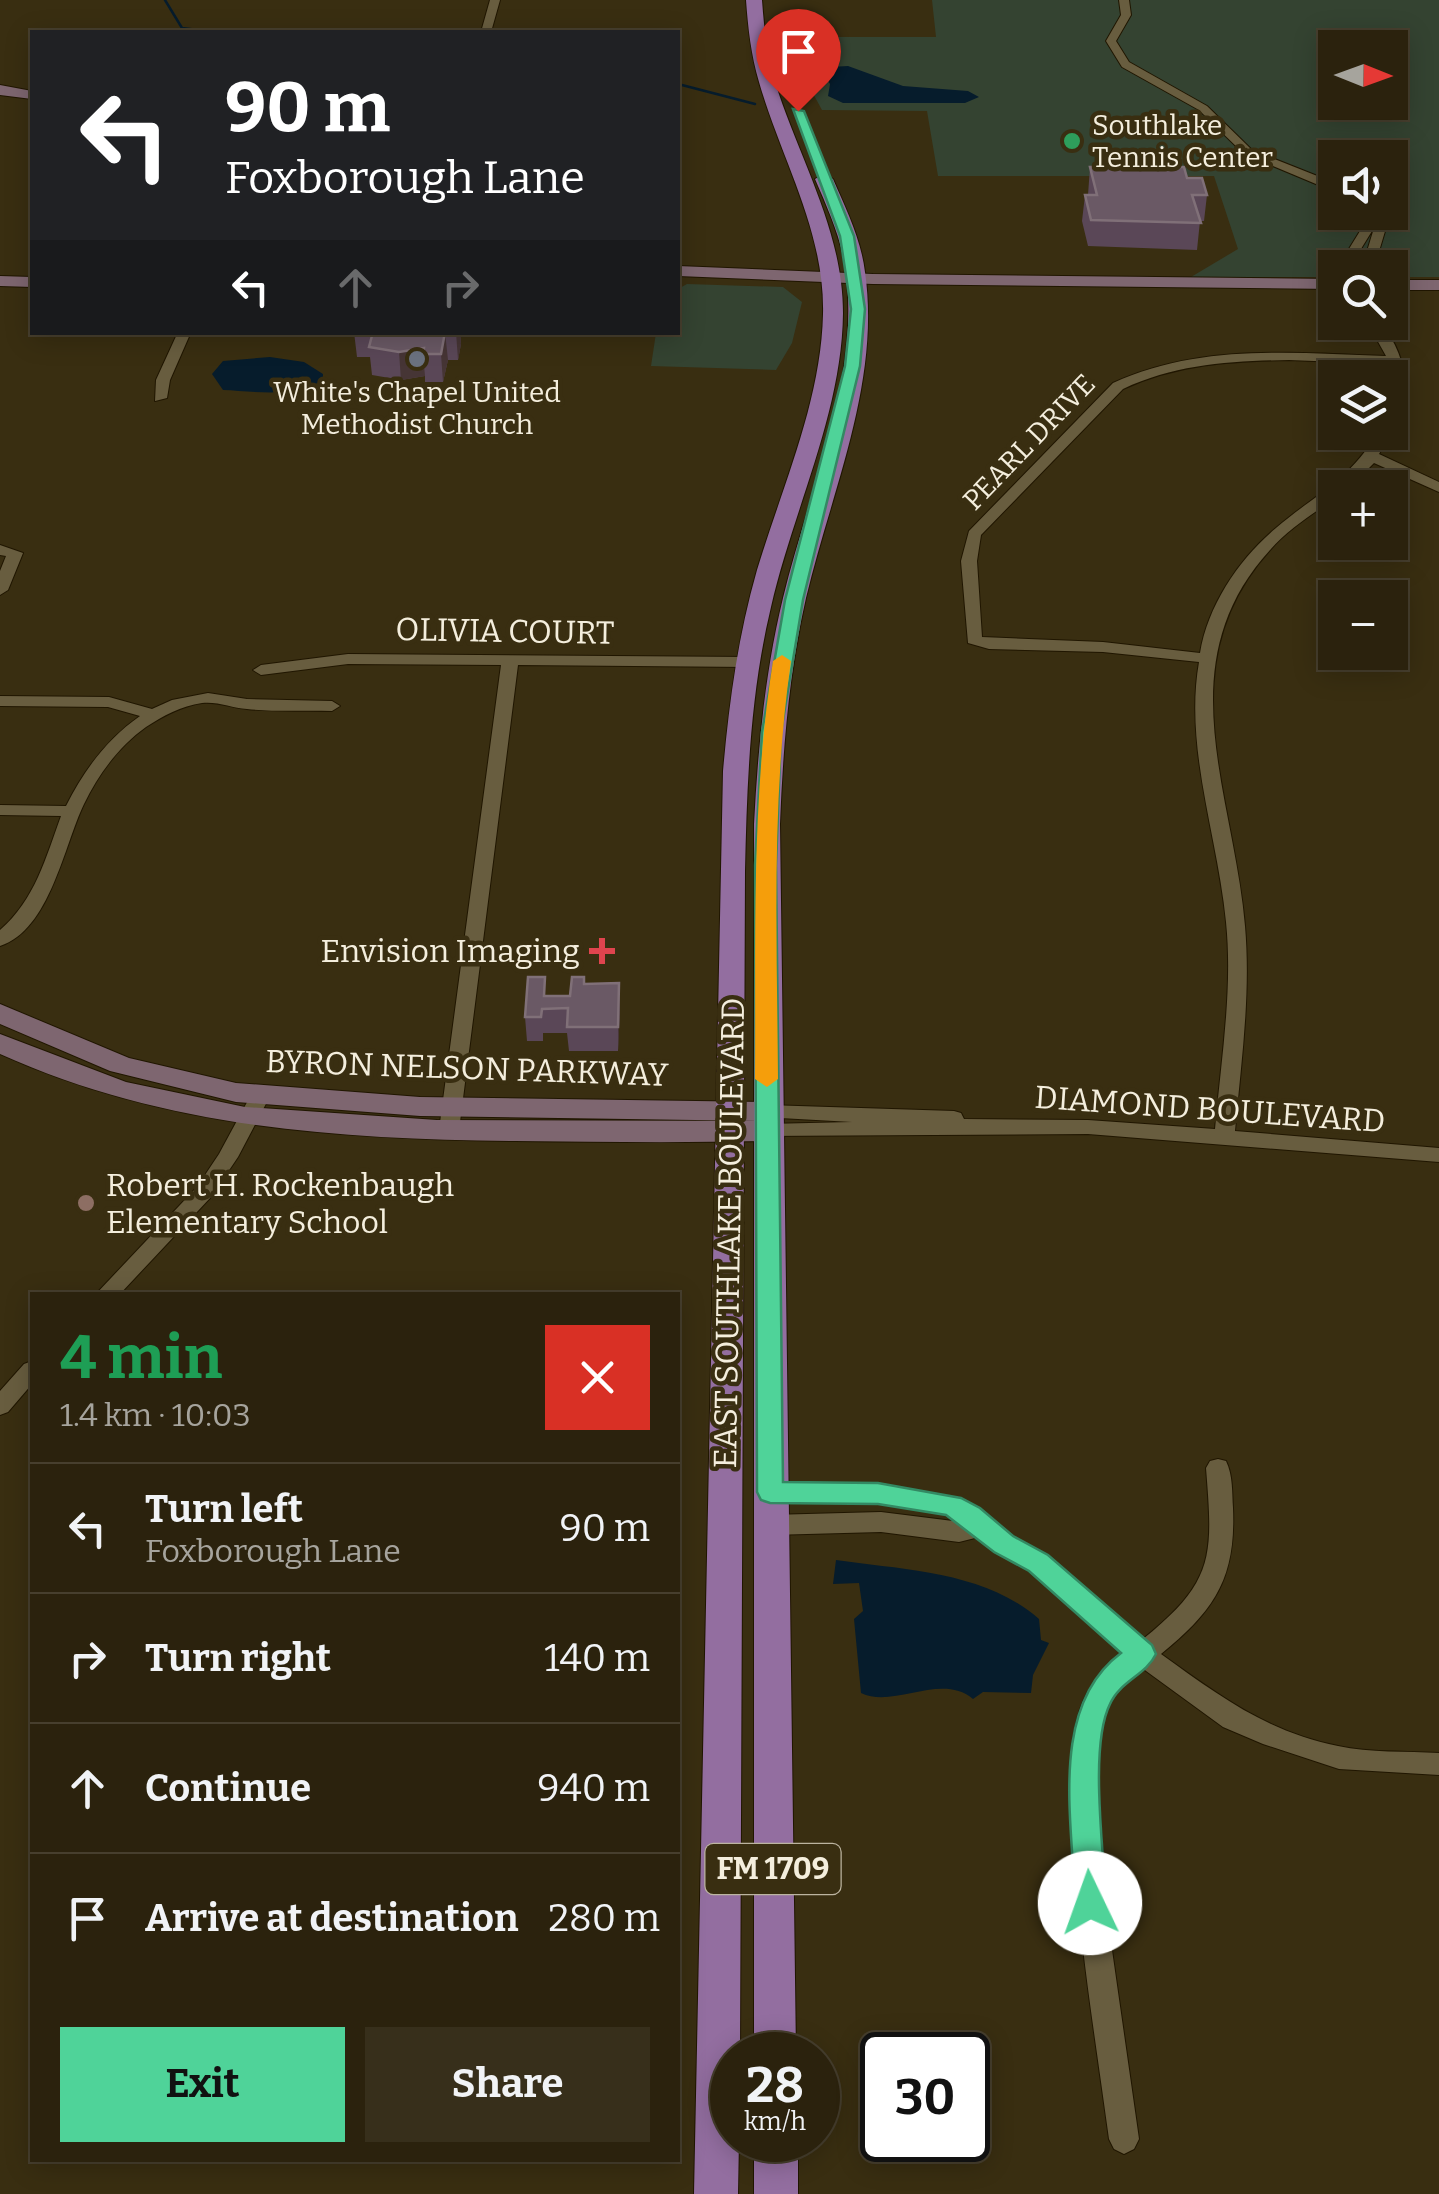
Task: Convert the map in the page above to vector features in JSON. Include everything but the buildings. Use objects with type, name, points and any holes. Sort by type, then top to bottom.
[{"type":"main road","points":[[754,3],[774,25]]},
{"type":"main road","name":"FM 1709","points":[[754,3],[766,80],[844,281]]},
{"type":"main road","points":[[0,90],[30,95]]},
{"type":"main road","name":"FM 1709","points":[[803,125],[842,219],[844,281]]},
{"type":"main road","points":[[680,271],[844,281]]},
{"type":"main road","points":[[680,279],[1318,288]]},
{"type":"main road","name":"EAST SOUTHLAKE BOULEVARD","points":[[775,2032],[766,865],[771,732],[827,417],[830,350],[844,281]]},
{"type":"main road","points":[[0,282],[30,282]]},
{"type":"main road","points":[[1408,288],[1439,288]]},
{"type":"main road","name":"EAST SOUTHLAKE BOULEVARD","points":[[716,2194],[733,822],[738,741],[758,609],[827,417]]},
{"type":"main road","points":[[749,662],[768,678],[766,723],[771,732]]},
{"type":"main road","name":"BYRON NELSON PARKWAY","points":[[0,1013],[84,1053],[253,1108]]},
{"type":"main road","name":"BYRON NELSON PARKWAY","points":[[0,1043],[62,1072],[164,1102],[450,1119],[767,1121]]},
{"type":"main road","points":[[62,1072],[84,1053]]},
{"type":"main road","points":[[776,2162],[776,2194]]},
{"type":"street","points":[[487,30],[495,0]]},
{"type":"street","points":[[1124,0],[1126,15],[1111,40],[1119,58],[1133,70],[1204,109],[1230,139],[1247,151],[1318,181]]},
{"type":"street","points":[[1139,5],[1125,38],[1128,52],[1140,65],[1214,106],[1244,138],[1262,150],[1318,172]]},
{"type":"street","points":[[160,398],[163,380],[184,335]]},
{"type":"street","points":[[1389,340],[1393,360]]},
{"type":"street","name":"PEARL DRIVE","points":[[1203,658],[1103,647],[989,644],[974,640],[968,561],[974,534],[1118,386],[1146,372],[1182,363],[1318,360]]},
{"type":"street","points":[[1357,470],[1375,450]]},
{"type":"street","points":[[1371,456],[1439,488]]},
{"type":"street","points":[[1224,1138],[1237,975],[1236,924],[1205,746],[1203,658],[1216,618],[1245,568],[1266,544],[1318,504]]},
{"type":"street","points":[[0,550],[15,553],[0,590]]},
{"type":"street","name":"OLIVIA COURT","points":[[261,670],[348,660],[749,662]]},
{"type":"street","points":[[450,1119],[510,661]]},
{"type":"street","points":[[0,940],[27,916],[42,894],[71,811],[95,767],[154,715],[206,697],[242,704],[332,706]]},
{"type":"street","points":[[0,701],[109,702],[154,715]]},
{"type":"street","points":[[0,810],[71,811]]},
{"type":"street","points":[[109,1292],[204,1192],[253,1108]]},
{"type":"street","name":"DIAMOND BOULEVARD","points":[[767,1121],[944,1128],[976,1124],[1092,1127],[1351,1152],[1439,1155]]},
{"type":"street","points":[[0,1406],[30,1372]]},
{"type":"street","points":[[1124,2140],[1090,1903],[1085,1736],[1096,1701],[1111,1676],[1185,1620],[1220,1569],[1225,1542],[1218,1468]]},
{"type":"street","points":[[770,1508],[960,1532],[983,1527],[1038,1563],[1200,1699],[1263,1733],[1339,1758],[1439,1764]]},
{"type":"green space","points":[[932,0],[1439,0],[1439,277],[1408,277],[1408,250],[1318,250],[1318,277],[1191,277],[1238,249],[1214,176],[938,176],[927,111],[822,110],[805,79],[795,37],[936,37]]},
{"type":"green space","points":[[687,284],[783,287],[802,302],[792,343],[776,370],[651,366],[656,335],[680,335],[680,288]]},
{"type":"water","points":[[848,66],[903,86],[968,91],[979,97],[965,103],[843,103],[828,96],[830,84],[823,73],[831,67]]},
{"type":"water","points":[[270,357],[304,362],[323,374],[323,379],[288,392],[261,392],[223,390],[212,374],[223,361]]},
{"type":"water","points":[[836,1560],[942,1575],[994,1591],[1017,1603],[1039,1619],[1041,1640],[1049,1643],[1033,1675],[1031,1693],[983,1692],[973,1699],[947,1689],[888,1697],[861,1693],[854,1619],[863,1611],[859,1583],[833,1584]]},
{"type":"waterway","points":[[165,0],[182,28],[198,30]]},
{"type":"waterway","points":[[680,85],[755,104]]},
{"type":"slow traffic","points":[[767,1079],[766,824],[771,732],[782,661]]},
{"type":"place","name":"Southlake Tennis Center","points":[[1072,141]]},
{"type":"place","name":"White's Chapel United Methodist Church","points":[[417,359]]},
{"type":"place","name":"Envision Imaging","points":[[602,951]]},
{"type":"place","name":"Robert H. Rockenbaugh Elementary School","points":[[86,1203]]},
{"type":"route","points":[[798,111],[842,219],[853,256],[858,309],[852,366],[794,600],[771,732],[766,865],[770,1492],[878,1494],[952,1505],[1004,1544],[1038,1563],[1142,1654],[1111,1676],[1096,1701],[1085,1736],[1084,1806],[1090,1903]]}]
